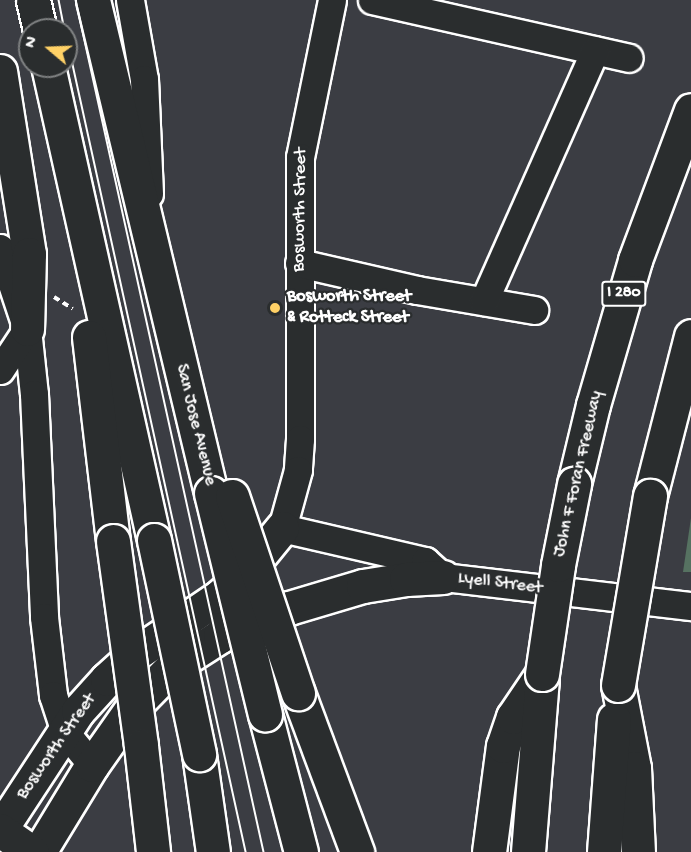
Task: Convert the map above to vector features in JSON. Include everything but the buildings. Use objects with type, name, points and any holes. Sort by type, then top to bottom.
[{"type":"main road","points":[[33,0],[37,18]]},
{"type":"main road","name":"San Jose Avenue","points":[[93,0],[152,252],[220,487],[265,714],[288,852]]},
{"type":"main road","points":[[0,70],[29,254],[14,333]]},
{"type":"main road","points":[[49,78],[87,317],[153,852]]},
{"type":"main road","points":[[50,78],[154,540],[221,852]]},
{"type":"main road","name":"John F Foran Freeway","points":[[528,852],[542,674],[558,565],[574,484],[593,405],[632,270],[691,110]]},
{"type":"main road","points":[[604,852],[618,685],[650,496],[691,336]]},
{"type":"main road","points":[[220,487],[357,852]]},
{"type":"main road","name":"Bosworth Street","points":[[39,852],[92,765],[132,708],[154,684],[197,648],[220,636],[248,607],[269,578],[277,561],[282,528]]},
{"type":"main road","name":"Bosworth Street","points":[[0,830],[78,711],[107,678],[135,654],[219,597],[246,572],[282,528]]},
{"type":"main road","points":[[220,636],[289,608],[363,586],[406,579],[443,577]]},
{"type":"main road","points":[[489,852],[503,746],[513,717],[542,674]]},
{"type":"main road","points":[[618,685],[634,768],[638,852]]},
{"type":"main road","points":[[265,714],[301,852]]},
{"type":"main road","points":[[199,754],[213,852]]},
{"type":"main road","points":[[0,830],[32,852]]},
{"type":"street","points":[[130,0],[144,79],[152,252]]},
{"type":"street","name":"Bosworth Street","points":[[282,528],[299,459],[300,157],[332,0]]},
{"type":"street","points":[[372,0],[629,58]]},
{"type":"street","points":[[484,301],[595,51]]},
{"type":"street","points":[[0,248],[14,333],[34,394],[44,616],[53,695],[65,732],[92,765]]},
{"type":"street","points":[[299,262],[417,290],[534,309]]},
{"type":"street","points":[[0,370],[14,333]]},
{"type":"street","name":"Lyell Street","points":[[282,528],[425,561],[443,577],[689,605]]},
{"type":"path","points":[[47,293],[87,317]]},
{"type":"green space","points":[[691,518],[691,572],[683,572]]},
{"type":"tram line","points":[[59,0],[63,18]]},
{"type":"tram line","points":[[76,0],[264,852]]},
{"type":"tram line","points":[[76,78],[246,852]]},
{"type":"place","name":"Bosworth Street & Rotteck Street","points":[[275,308]]}]
